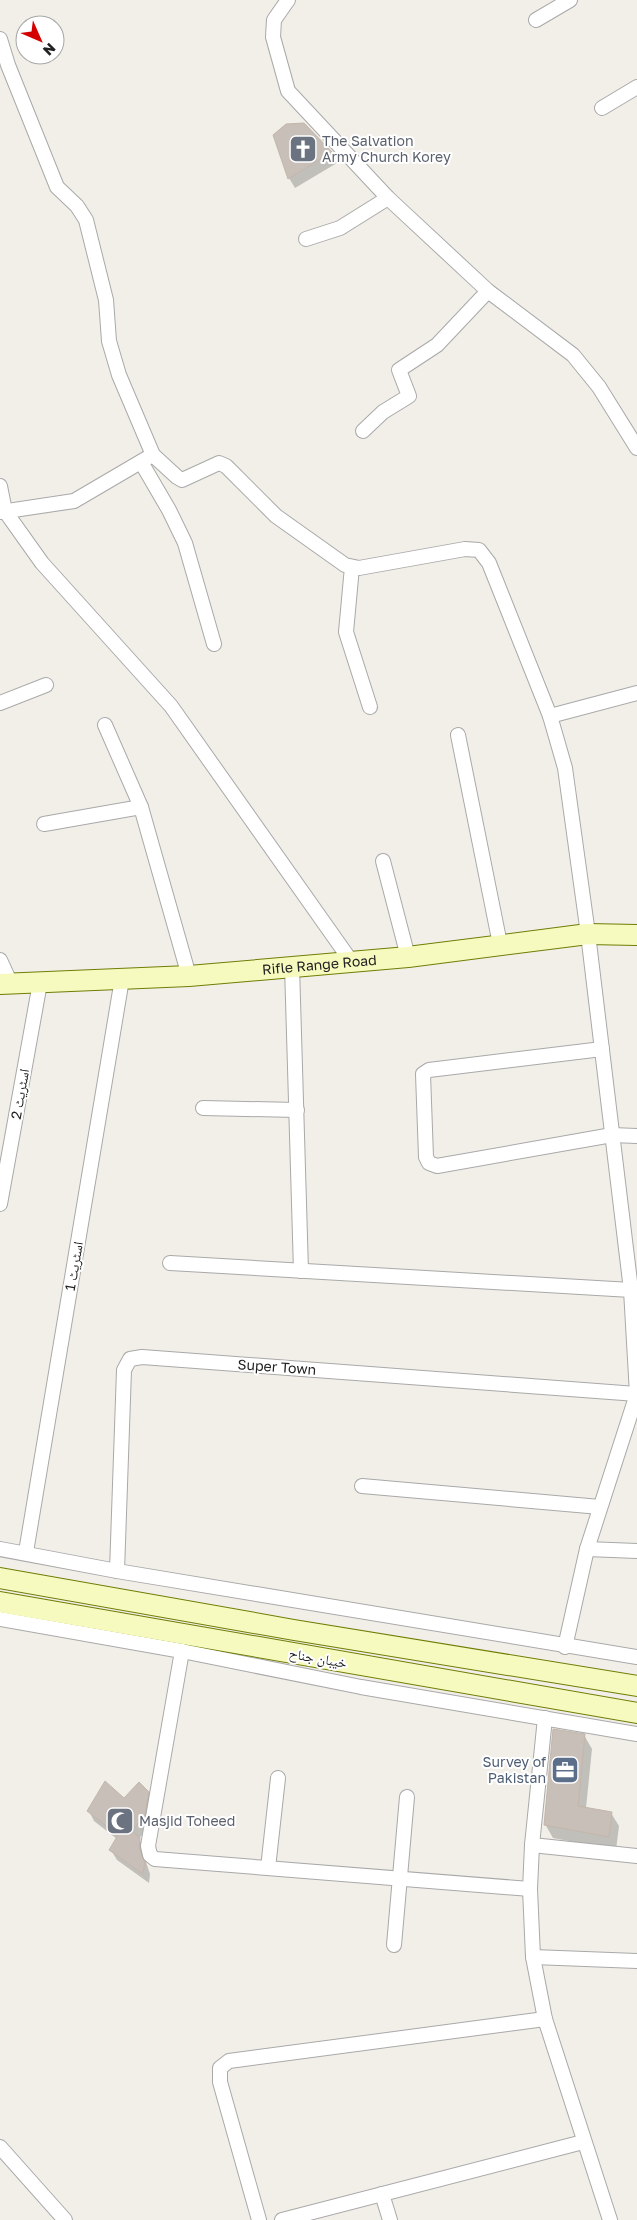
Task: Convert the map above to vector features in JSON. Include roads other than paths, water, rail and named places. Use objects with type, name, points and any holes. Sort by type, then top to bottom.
[{"type":"main road","name":"Rifle Range Road","points":[[6,984],[189,976],[408,957],[588,934],[637,935]]},
{"type":"main road","name":"خیبان جناح","points":[[0,1578],[294,1630],[637,1686]]},
{"type":"main road","name":"خیبان جناح","points":[[0,1602],[637,1713]]},
{"type":"street","points":[[288,0],[274,20],[273,37],[288,91],[388,198],[488,291],[573,355],[600,387],[637,448]]},
{"type":"street","points":[[536,20],[570,0]]},
{"type":"street","points":[[0,39],[4,66],[57,187],[77,206],[86,220],[106,300],[109,342],[119,374],[153,455],[182,480],[219,464],[226,466],[276,516],[345,565],[359,568],[465,549],[479,550],[489,563],[550,716],[565,768],[588,934],[612,1135],[632,1257],[631,1290],[637,1394],[587,1549],[565,1647]]},
{"type":"street","points":[[602,108],[637,87]]},
{"type":"street","points":[[306,238],[340,228],[388,198]]},
{"type":"street","points":[[363,432],[383,412],[409,396],[401,378],[400,370],[437,345],[488,291]]},
{"type":"street","points":[[3,512],[74,501],[153,455]]},
{"type":"street","points":[[141,462],[169,510],[185,543],[214,644]]},
{"type":"street","points":[[0,486],[3,512],[42,563],[170,706],[352,961]]},
{"type":"street","points":[[352,567],[346,632],[370,707]]},
{"type":"street","points":[[0,703],[46,685]]},
{"type":"street","points":[[550,716],[637,693]]},
{"type":"street","points":[[105,725],[142,807],[189,976]]},
{"type":"street","points":[[458,735],[500,944]]},
{"type":"street","points":[[44,824],[142,807]]},
{"type":"street","points":[[383,861],[408,957]]},
{"type":"street","points":[[0,960],[6,984]]},
{"type":"street","points":[[292,966],[301,1271]]},
{"type":"street","name":"اسٹریٹ 1","points":[[26,1552],[122,979]]},
{"type":"street","name":"اسٹریٹ 2","points":[[0,1204],[40,983]]},
{"type":"street","points":[[602,1049],[429,1070],[422,1074],[426,1157],[429,1163],[437,1166],[612,1135],[637,1136]]},
{"type":"street","points":[[203,1108],[297,1110]]},
{"type":"street","points":[[170,1263],[631,1290]]},
{"type":"street","name":"Super Town","points":[[117,1570],[124,1370],[130,1359],[142,1357],[637,1394]]},
{"type":"street","points":[[362,1486],[600,1507]]},
{"type":"street","points":[[0,1548],[117,1570],[637,1658]]},
{"type":"street","points":[[587,1549],[637,1551]]},
{"type":"street","points":[[0,1619],[182,1651],[361,1687],[637,1734]]},
{"type":"street","points":[[182,1651],[148,1846],[150,1855],[155,1859],[530,1889]]},
{"type":"street","points":[[545,1718],[532,1845],[530,1889],[533,1957],[545,2020],[583,2142],[610,2220]]},
{"type":"street","points":[[268,1868],[278,1778]]},
{"type":"street","points":[[394,1945],[407,1797]]},
{"type":"street","points":[[532,1845],[637,1856]]},
{"type":"street","points":[[533,1957],[637,1961]]},
{"type":"street","points":[[259,2220],[220,2082],[220,2068],[229,2061],[545,2020]]},
{"type":"street","points":[[282,2220],[583,2142]]},
{"type":"street","points":[[0,2147],[65,2220]]},
{"type":"street","points":[[382,2194],[390,2220]]},
{"type":"place","name":"The Salvation Army Church Korey","points":[[303,149]]},
{"type":"place","name":"Survey of Pakistan","points":[[565,1770]]},
{"type":"place","name":"Masjid Toheed","points":[[120,1821]]}]
